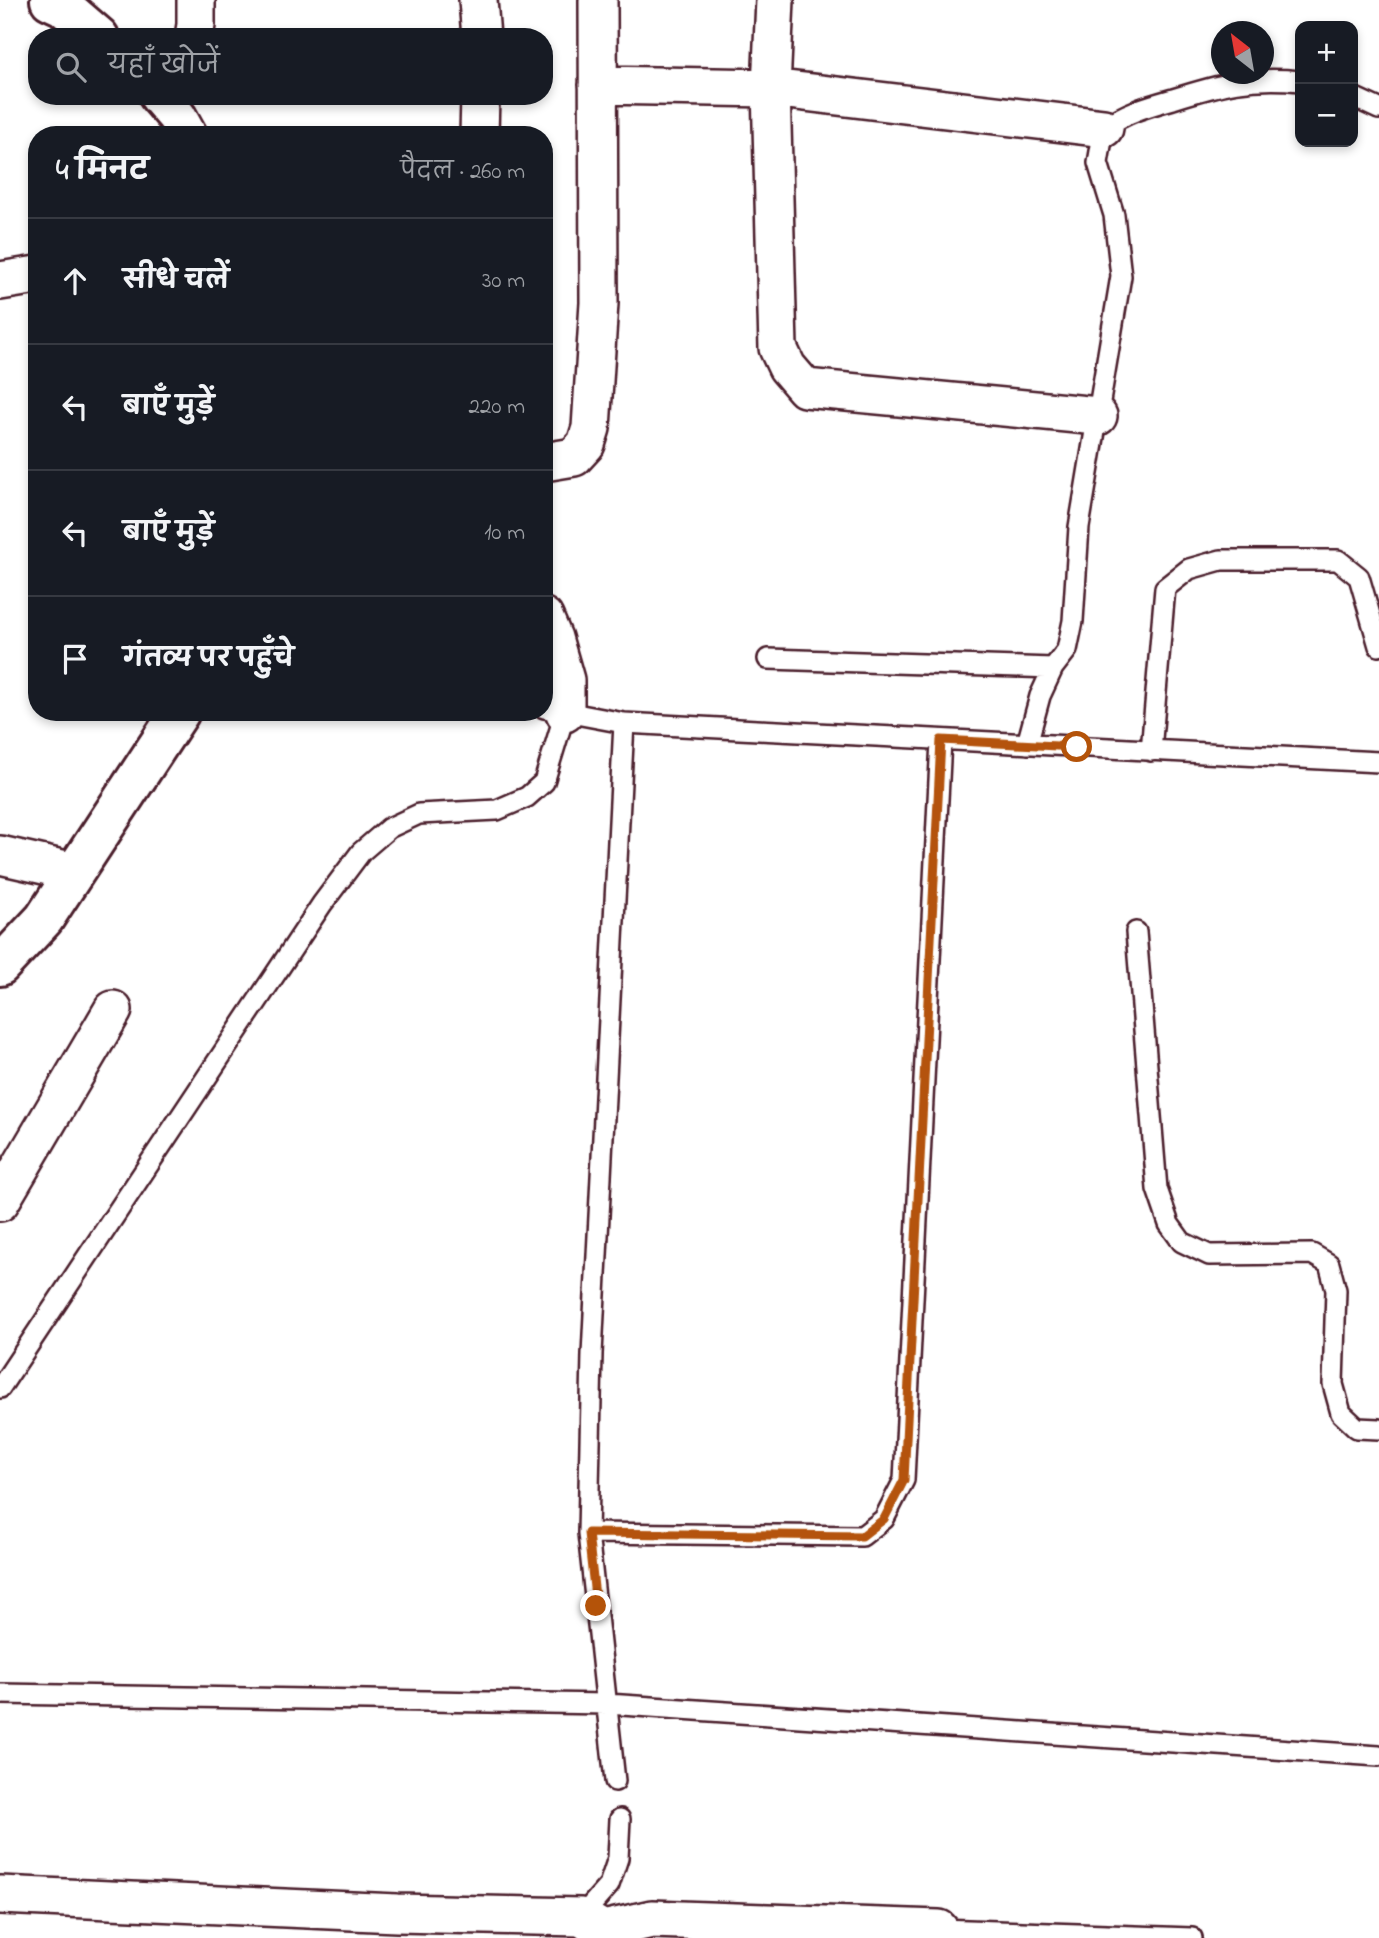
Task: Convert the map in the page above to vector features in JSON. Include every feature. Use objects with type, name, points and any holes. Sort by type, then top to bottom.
[{"type":"street","points":[[50,0],[62,6],[88,28]]},
{"type":"street","points":[[196,0],[196,28]]},
{"type":"street","points":[[478,0],[480,28]]},
{"type":"street","points":[[553,460],[574,457],[586,444],[591,428],[599,303],[598,0]]},
{"type":"street","points":[[775,0],[771,88],[778,348],[787,367],[805,388],[1098,416]]},
{"type":"street","points":[[598,85],[771,88],[1104,128]]},
{"type":"street","points":[[479,126],[480,105]]},
{"type":"street","points":[[0,281],[28,276]]},
{"type":"street","points":[[553,638],[565,680],[555,710]]},
{"type":"street","points":[[0,966],[44,919],[174,721]]},
{"type":"street","points":[[0,855],[75,872]]},
{"type":"street","points":[[0,1202],[113,1010]]},
{"type":"street","points":[[0,1895],[397,1913],[597,1928],[652,1919],[939,1934]]},
{"type":"lane","points":[[1027,744],[1040,696],[1053,668],[1067,650],[1073,621],[1079,527],[1121,276],[1114,215],[1098,163],[1104,128],[1124,114],[1224,83],[1270,78],[1295,80]]},
{"type":"lane","points":[[1358,99],[1379,109]]},
{"type":"lane","points":[[1151,751],[1165,588],[1189,569],[1221,560],[1338,560],[1359,577],[1379,646]]},
{"type":"lane","points":[[768,659],[1053,668]]},
{"type":"lane","points":[[0,1388],[314,916],[361,852],[389,828],[419,814],[497,810],[527,797],[544,782],[555,710],[624,723],[1379,762]]},
{"type":"lane","points":[[615,1781],[588,1533],[592,1354],[624,723]]},
{"type":"lane","points":[[588,1533],[862,1536],[884,1519],[904,1480],[941,740]]},
{"type":"lane","points":[[1136,932],[1157,1189],[1169,1224],[1182,1242],[1209,1255],[1312,1254],[1329,1264],[1336,1290],[1333,1384],[1341,1413],[1357,1428],[1379,1429]]},
{"type":"lane","points":[[0,1694],[607,1704],[1379,1756]]},
{"type":"lane","points":[[597,1928],[618,1858],[620,1819]]},
{"type":"lane","points":[[939,1934],[1192,1938]]},
{"type":"route","points":[[596,1606],[588,1533],[862,1536],[884,1519],[904,1480],[941,740],[1077,747]]}]
